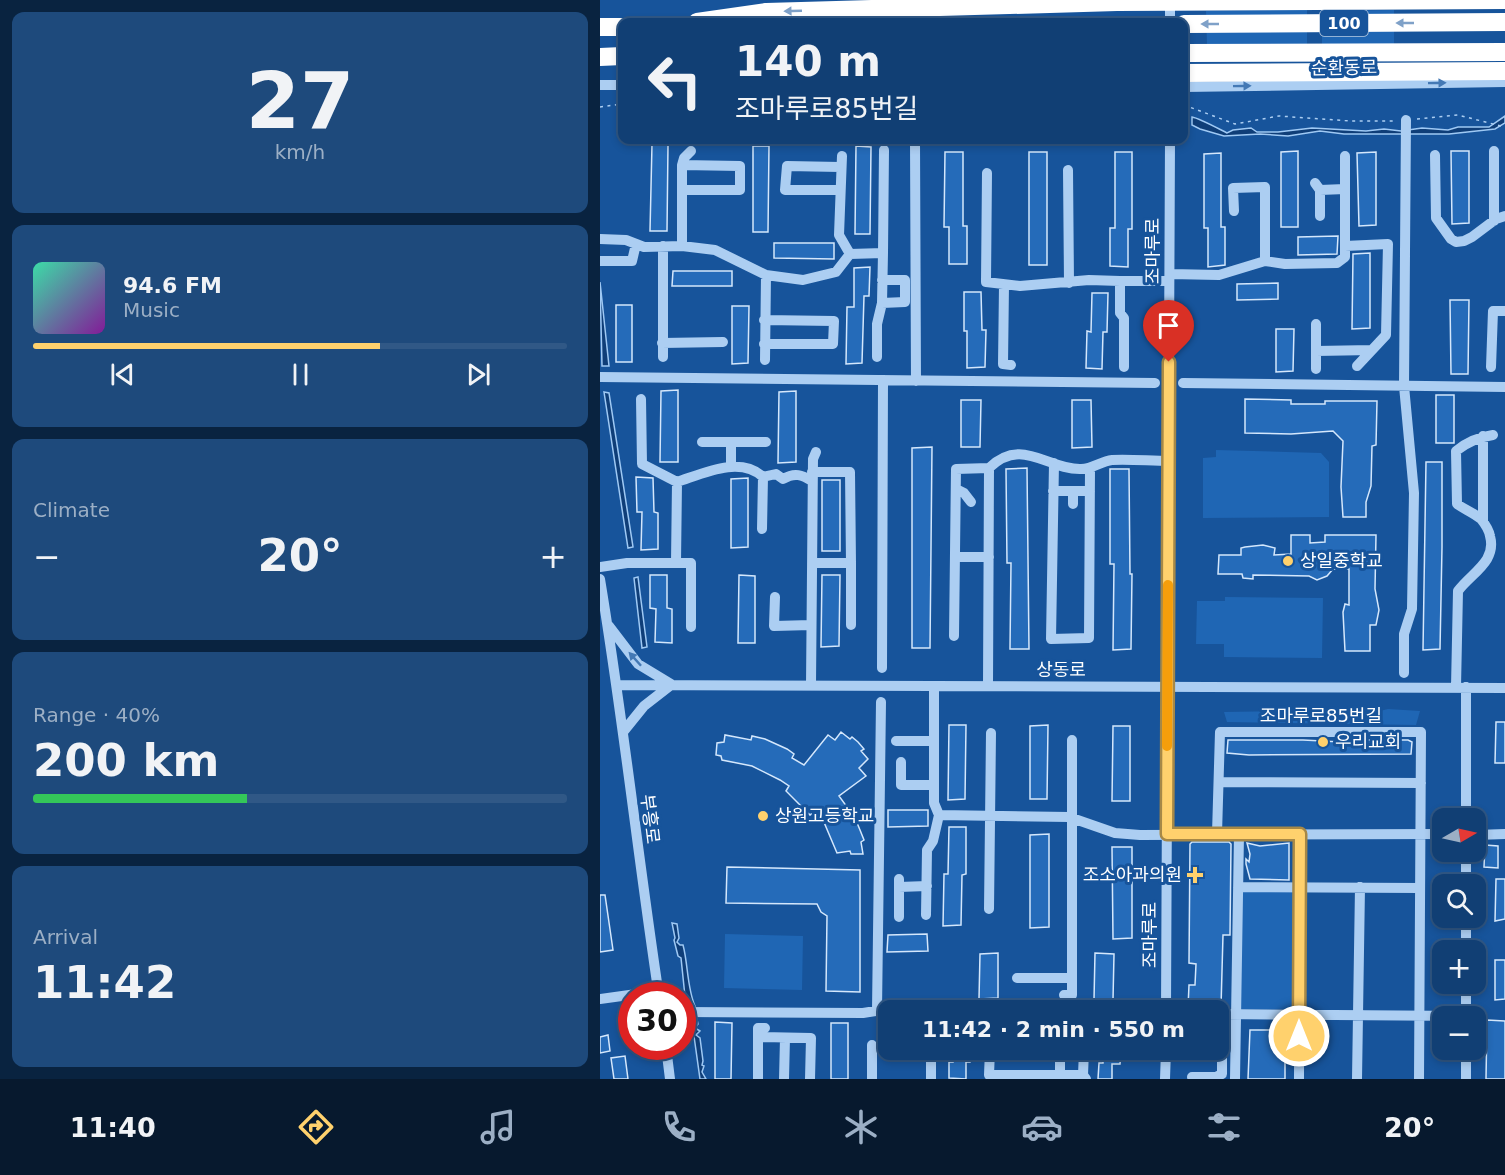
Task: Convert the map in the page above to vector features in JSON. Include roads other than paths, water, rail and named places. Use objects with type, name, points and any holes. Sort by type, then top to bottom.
[{"type":"highway","points":[[725,18],[789,11],[1117,3],[1505,0]]},
{"type":"highway","name":"100","points":[[1188,24],[1505,22]]},
{"type":"highway","points":[[600,27],[618,27]]},
{"type":"highway","name":"100","points":[[1188,53],[1505,52]]},
{"type":"highway","points":[[600,57],[618,56]]},
{"type":"highway","points":[[1188,73],[1505,71]]},
{"type":"street","points":[[1170,0],[1170,18]]},
{"type":"street","name":"순환동로","points":[[1188,87],[1505,82]]},
{"type":"street","points":[[600,85],[618,85]]},
{"type":"street","points":[[1404,673],[1404,634],[1412,609],[1414,493],[1404,386],[1406,120]]},
{"type":"street","points":[[915,144],[916,381]]},
{"type":"street","name":"조마루로","points":[[1166,1000],[1170,144]]},
{"type":"street","points":[[877,357],[877,324],[882,303],[884,150]]},
{"type":"street","points":[[682,246],[682,165],[684,158],[691,151]]},
{"type":"street","points":[[1494,152],[1494,220]]},
{"type":"street","points":[[1435,155],[1436,218],[1451,239],[1456,242],[1464,241],[1494,220],[1505,216]]},
{"type":"street","points":[[987,173],[986,282],[1020,286],[1089,280],[1120,281],[1219,275],[1265,261],[1285,264],[1337,263],[1345,257],[1344,156]]},
{"type":"street","points":[[840,190],[785,190],[787,166],[841,161],[839,235],[850,254]]},
{"type":"street","points":[[682,165],[740,166],[740,189],[682,190]]},
{"type":"street","points":[[1068,170],[1069,283]]},
{"type":"street","points":[[1234,211],[1234,184],[1265,187],[1265,261]]},
{"type":"street","points":[[1320,216],[1318,186],[1345,189]]},
{"type":"street","points":[[600,239],[626,240],[644,247],[682,246],[715,250],[766,275],[803,280],[836,272],[850,254]]},
{"type":"street","points":[[600,261],[632,261],[636,244]]},
{"type":"street","points":[[1345,246],[1388,244],[1386,334],[1357,366]]},
{"type":"street","points":[[663,246],[663,357]]},
{"type":"street","points":[[850,254],[883,253]]},
{"type":"street","points":[[765,360],[766,275]]},
{"type":"street","points":[[882,280],[905,280],[905,302],[882,303]]},
{"type":"street","points":[[1120,281],[1120,313],[1124,318],[1124,367]]},
{"type":"street","points":[[1004,285],[1003,364],[1011,365]]},
{"type":"street","points":[[1491,367],[1493,311],[1505,311]]},
{"type":"street","points":[[764,320],[834,321],[834,344],[764,344]]},
{"type":"street","points":[[1316,324],[1316,369]]},
{"type":"street","points":[[662,343],[723,342]]},
{"type":"street","points":[[1316,351],[1372,350]]},
{"type":"street","points":[[600,377],[1155,383]]},
{"type":"street","points":[[882,668],[883,380]]},
{"type":"street","points":[[1183,383],[1505,387]]},
{"type":"street","points":[[641,399],[642,464],[676,482],[708,471],[731,467],[756,470],[763,477],[762,529]]},
{"type":"street","points":[[1466,808],[1458,591],[1484,565],[1491,554],[1492,544],[1483,521],[1456,504],[1452,451],[1488,436],[1483,521]]},
{"type":"street","points":[[702,442],[766,442]]},
{"type":"street","points":[[731,442],[731,467]]},
{"type":"street","points":[[811,685],[812,476],[813,459],[816,452]]},
{"type":"street","points":[[954,636],[956,469],[989,468],[995,462],[1019,454],[1077,469],[1090,469],[1110,460],[1169,461]]},
{"type":"street","points":[[1054,463],[1051,639],[1089,638],[1090,469]]},
{"type":"street","points":[[988,686],[989,468]]},
{"type":"street","points":[[763,477],[777,474],[784,484],[796,474],[812,476],[849,472],[851,625]]},
{"type":"street","points":[[676,482],[676,563]]},
{"type":"street","points":[[956,489],[964,493],[970,502]]},
{"type":"street","points":[[1053,491],[1090,491]]},
{"type":"street","points":[[1073,491],[1073,504]]},
{"type":"street","points":[[1492,544],[1505,543]]},
{"type":"street","points":[[955,557],[989,557]]},
{"type":"street","points":[[600,567],[627,563],[691,563],[691,627]]},
{"type":"street","points":[[812,563],[851,564]]},
{"type":"street","name":"부흥로","points":[[600,579],[617,685],[656,982]]},
{"type":"street","points":[[775,597],[774,630],[811,626]]},
{"type":"street","points":[[607,625],[638,664],[671,685],[644,706],[623,732]]},
{"type":"street","name":"상동로","points":[[617,685],[1505,688]]},
{"type":"street","points":[[926,915],[927,850],[933,841],[939,815],[934,803],[934,686]]},
{"type":"street","points":[[696,1012],[863,1013],[877,1011],[881,702]]},
{"type":"street","name":"조마루로85번길","points":[[1217,834],[1220,732],[1421,732],[1419,1079]]},
{"type":"street","points":[[989,909],[991,733]]},
{"type":"street","points":[[1064,996],[1072,995],[1072,740]]},
{"type":"street","points":[[896,741],[934,741]]},
{"type":"street","points":[[901,762],[901,785],[934,784]]},
{"type":"street","points":[[1219,782],[1421,783]]},
{"type":"street","points":[[939,815],[1072,818],[1115,832],[1140,835],[1432,834]]},
{"type":"street","points":[[1235,1079],[1239,834]]},
{"type":"street","points":[[1299,1079],[1300,834]]},
{"type":"street","points":[[1486,834],[1505,834]]},
{"type":"street","points":[[899,917],[899,883],[927,886]]},
{"type":"street","points":[[1238,887],[1420,888]]},
{"type":"street","points":[[1358,1079],[1360,887]]},
{"type":"street","points":[[1017,978],[1072,978]]},
{"type":"street","name":"부흥로","points":[[600,999],[618,997]]},
{"type":"street","points":[[1229,1014],[1432,1015]]},
{"type":"street","points":[[758,1079],[762,1033],[785,1038],[811,1038],[810,1079]]},
{"type":"street","points":[[1229,1034],[1236,1034]]},
{"type":"street","points":[[780,1079],[785,1079],[785,1038]]},
{"type":"street","points":[[872,1045],[872,1079]]},
{"type":"street","points":[[668,1060],[670,1079]]},
{"type":"street","points":[[990,1060],[989,1075],[1085,1077],[1084,1060]]},
{"type":"street","points":[[1060,1060],[1060,1075]]},
{"type":"street","points":[[1166,1060],[1166,1079]]},
{"type":"street","points":[[1192,1077],[1216,1077],[1222,1074],[1222,1060]]},
{"type":"street","points":[[1466,1060],[1466,1079]]},
{"type":"street","points":[[931,1062],[931,1079]]},
{"type":"place","name":"상일중학교","points":[[1288,561]]},
{"type":"place","name":"우리교회","points":[[1323,742]]},
{"type":"place","name":"상원고등학교","points":[[763,816]]},
{"type":"place","name":"조소아과의원","points":[[1195,875]]}]
